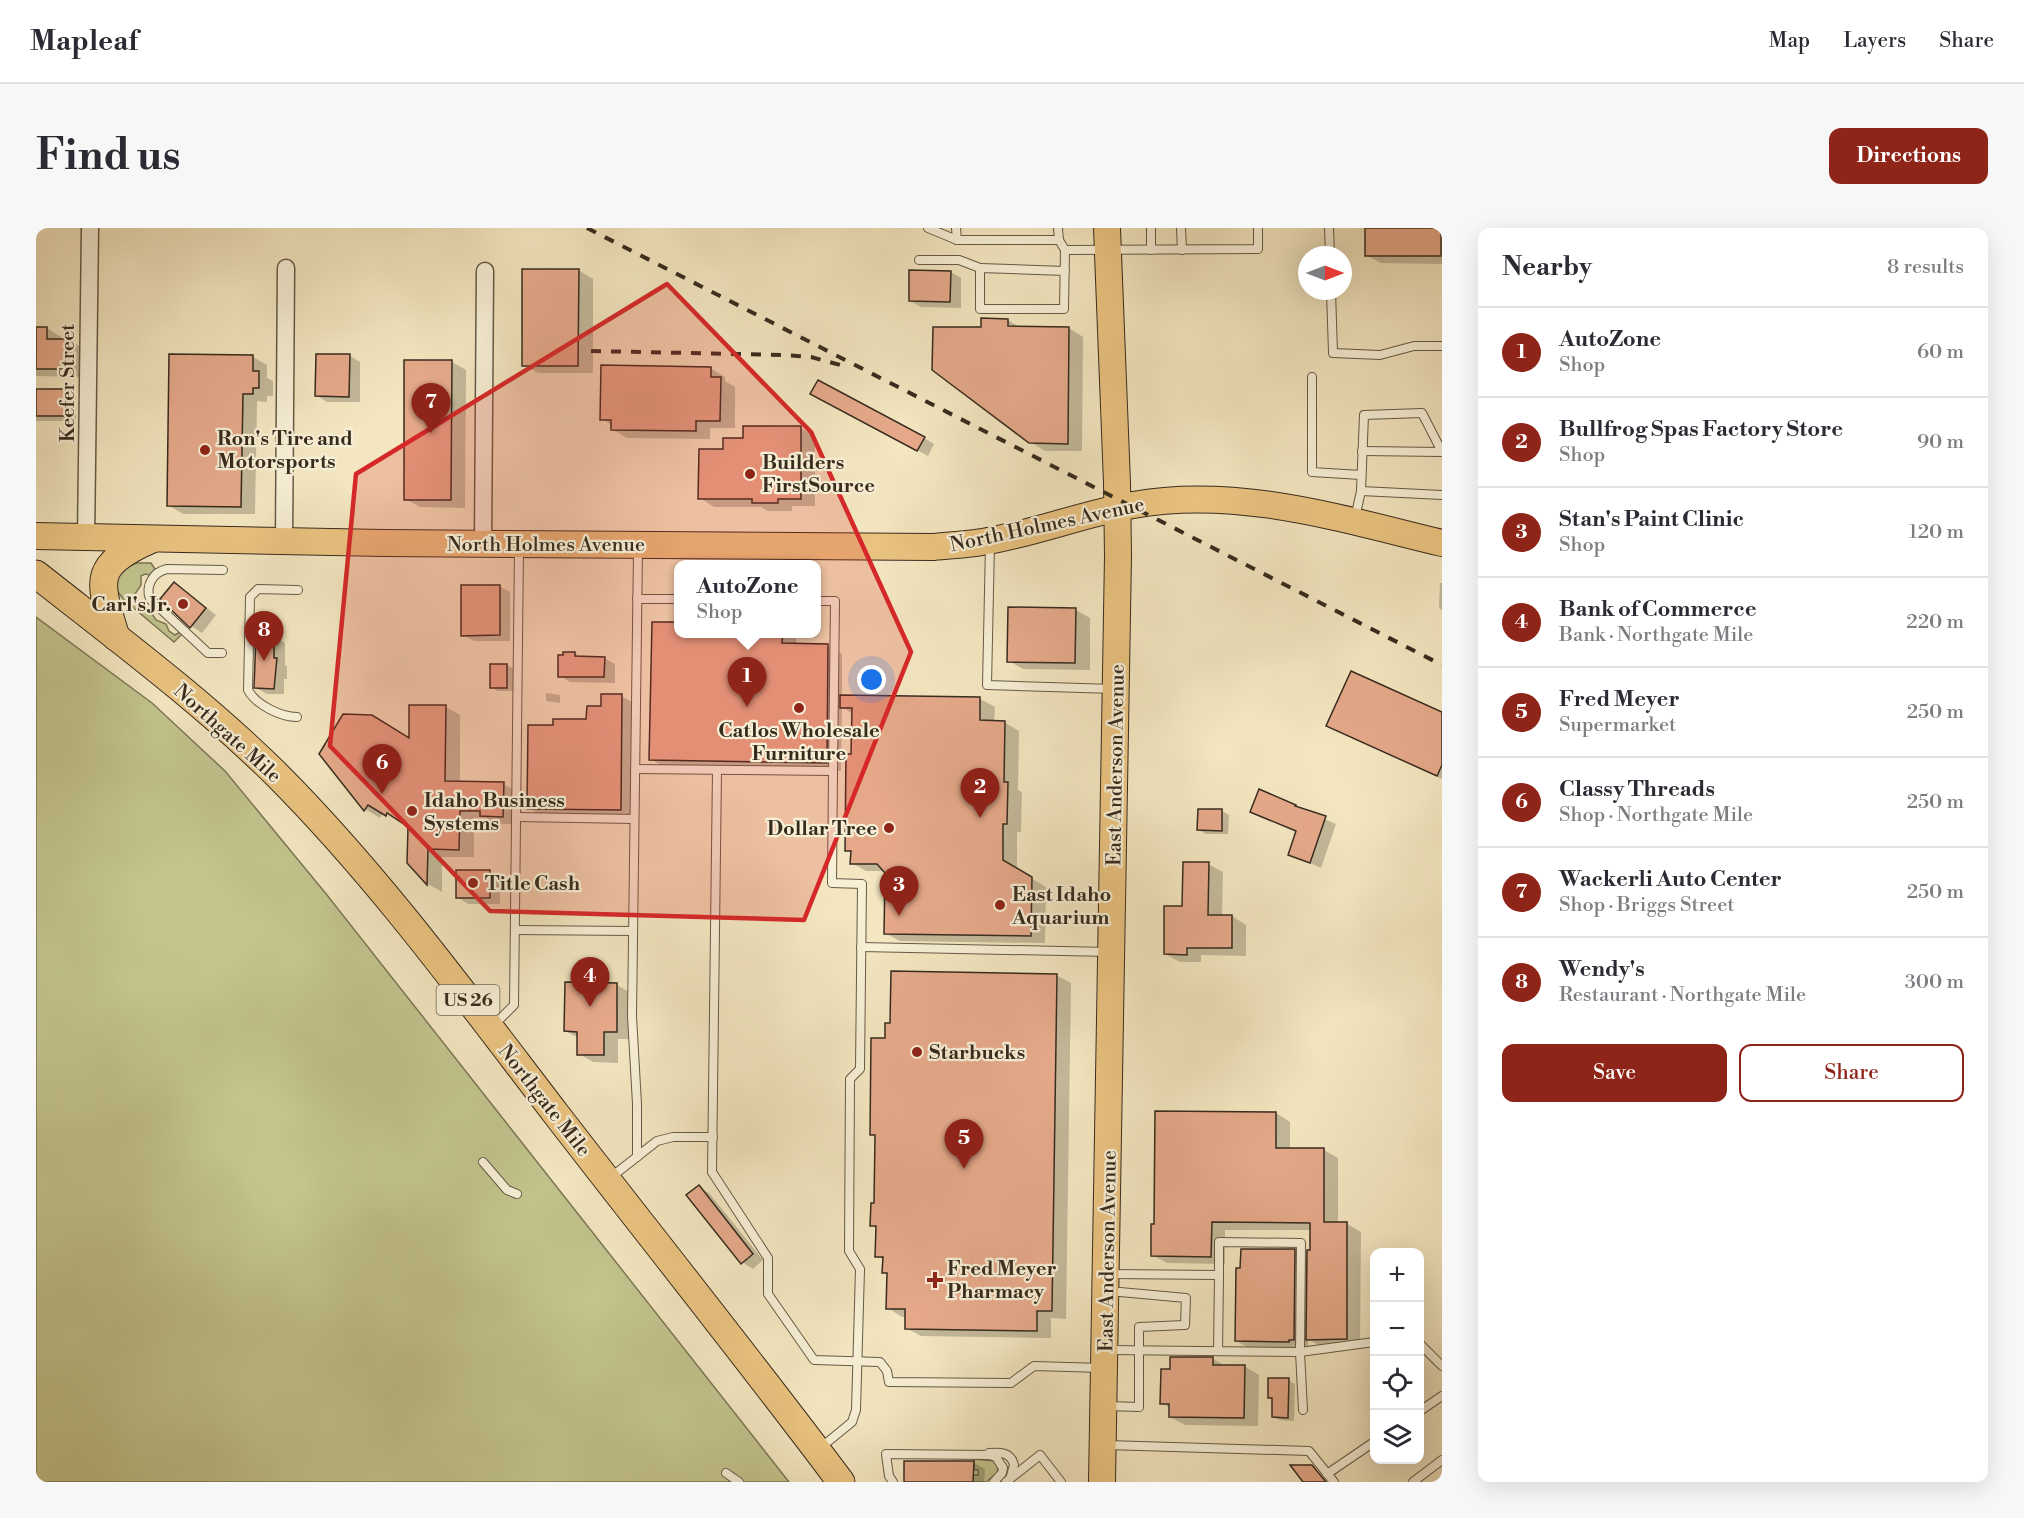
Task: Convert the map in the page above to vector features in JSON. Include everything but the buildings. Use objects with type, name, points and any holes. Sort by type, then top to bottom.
[{"type":"highway","points":[[116,637],[105,599],[103,583],[105,571],[109,565],[130,549],[150,540]]},
{"type":"highway","name":"Northgate Mile","points":[[36,574],[194,700],[288,787],[388,900],[490,1028],[841,1482]]},
{"type":"main road","name":"East Anderson Avenue","points":[[1102,1482],[1112,952],[1117,509],[1107,239]]},
{"type":"main road","name":"North Holmes Avenue","points":[[36,536],[150,540],[638,545],[811,551],[933,547],[990,540],[1132,505],[1176,501],[1246,502],[1295,508],[1442,543]]},
{"type":"street","name":"Keefer Street","points":[[86,539],[90,228]]},
{"type":"street","points":[[284,542],[286,268]]},
{"type":"street","points":[[483,544],[485,271]]},
{"type":"lane","points":[[928,228],[957,240],[1059,240]]},
{"type":"lane","points":[[956,228],[957,240]]},
{"type":"lane","points":[[980,268],[980,309],[1064,309],[1065,250],[1059,240],[1058,228]]},
{"type":"lane","points":[[1151,228],[1151,250]]},
{"type":"lane","points":[[1181,228],[1182,250]]},
{"type":"lane","points":[[1065,250],[1107,239],[1151,250],[1258,249],[1258,228]]},
{"type":"lane","points":[[1329,228],[1330,246]]},
{"type":"lane","points":[[919,260],[959,260],[980,268],[1065,271]]},
{"type":"lane","points":[[1331,300],[1333,353],[1380,355],[1414,346],[1442,346]]},
{"type":"lane","points":[[1312,377],[1312,472],[1361,475]]},
{"type":"lane","points":[[1355,522],[1361,491],[1361,475],[1362,451],[1364,415],[1422,413],[1442,452],[1362,451]]},
{"type":"lane","points":[[1361,491],[1442,495]]},
{"type":"lane","points":[[990,540],[987,685],[1116,689]]},
{"type":"lane","points":[[490,1028],[514,1005],[519,545]]},
{"type":"lane","points":[[637,1157],[637,1104],[632,1016],[638,545]]},
{"type":"lane","points":[[222,653],[208,653],[150,599],[148,591],[159,571],[167,569],[223,570]]},
{"type":"lane","points":[[297,717],[285,717],[254,698],[248,690],[250,597],[258,589],[298,590]]},
{"type":"lane","points":[[637,599],[674,599]]},
{"type":"lane","points":[[818,1450],[852,1422],[856,1410],[860,1269],[849,1251],[850,1079],[860,1069],[862,884],[832,883],[835,601],[821,601]]},
{"type":"lane","points":[[634,769],[833,771]]},
{"type":"lane","points":[[717,770],[712,1172],[768,1258],[768,1294],[814,1360],[880,1362],[887,1371],[889,1382],[1011,1383],[1034,1366],[1105,1359],[1139,1350],[1300,1352],[1370,1343]]},
{"type":"lane","points":[[516,817],[634,819]]},
{"type":"lane","points":[[515,930],[633,931]]},
{"type":"lane","points":[[861,947],[1112,952]]},
{"type":"lane","points":[[608,1180],[657,1141],[673,1137],[713,1137]]},
{"type":"lane","points":[[483,1162],[507,1190],[517,1194]]},
{"type":"lane","points":[[1218,1351],[1219,1242],[1301,1243],[1300,1352],[1303,1410]]},
{"type":"lane","points":[[1106,1282],[1219,1275]]},
{"type":"lane","points":[[1104,1406],[1139,1407],[1139,1328],[1185,1325],[1186,1298],[1106,1282]]},
{"type":"lane","points":[[1424,1349],[1442,1366]]},
{"type":"lane","points":[[1421,1410],[1442,1396]]},
{"type":"lane","points":[[1103,1445],[1309,1451],[1334,1482]]},
{"type":"lane","points":[[1327,1474],[1370,1445]]},
{"type":"lane","points":[[975,1455],[997,1452],[1009,1456],[1013,1460],[1014,1470],[1006,1482]]},
{"type":"lane","points":[[893,1482],[889,1476],[886,1454],[989,1455],[996,1457],[1001,1463],[1002,1473],[994,1482]]},
{"type":"lane","points":[[1006,1482],[1040,1455],[1061,1482]]},
{"type":"lane","points":[[1413,1482],[1442,1460]]},
{"type":"lane","points":[[726,1473],[739,1482]]},
{"type":"highlighted area","points":[[667,284],[811,432],[911,652],[804,920],[490,911],[330,746],[356,474]]},
{"type":"green space","points":[[137,563],[151,563],[155,569],[150,575],[141,576],[141,585],[135,594],[138,602],[149,609],[156,620],[166,624],[169,631],[175,635],[180,632],[182,634],[174,642],[123,599],[116,589],[116,576],[127,567]]},
{"type":"green space","points":[[36,617],[152,703],[225,771],[327,895],[789,1482],[36,1482]]},
{"type":"green space","points":[[974,1459],[994,1461],[998,1467],[997,1473],[986,1482],[973,1482],[973,1475],[978,1475],[978,1470],[974,1470]]},
{"type":"railway","points":[[587,228],[1442,665]]},
{"type":"railway","points":[[591,351],[784,355],[811,357],[844,366]]},
{"type":"place","name":"Wackerli Auto Center","points":[[431,433]]},
{"type":"place","name":"Ron's Tire and Motorsports","points":[[205,450]]},
{"type":"place","name":"Builders FirstSource","points":[[750,474]]},
{"type":"place","name":"Carl's Jr.","points":[[183,604]]},
{"type":"place","name":"Wendy's","points":[[264,661]]},
{"type":"place","name":"AutoZone","points":[[747,707]]},
{"type":"place","name":"Catlos Wholesale Furniture","points":[[799,708]]},
{"type":"place","name":"Classy Threads","points":[[382,794]]},
{"type":"place","name":"Idaho Business Systems","points":[[412,811]]},
{"type":"place","name":"Bullfrog Spas Factory Store","points":[[980,818]]},
{"type":"place","name":"Dollar Tree","points":[[889,828]]},
{"type":"place","name":"Title Cash","points":[[473,883]]},
{"type":"place","name":"East Idaho Aquarium","points":[[1000,905]]},
{"type":"place","name":"Stan's Paint Clinic","points":[[899,916]]},
{"type":"place","name":"Bank of Commerce","points":[[590,1007]]},
{"type":"place","name":"Starbucks","points":[[917,1052]]},
{"type":"place","name":"Fred Meyer","points":[[964,1169]]},
{"type":"place","name":"Fred Meyer Pharmacy","points":[[935,1280]]}]
